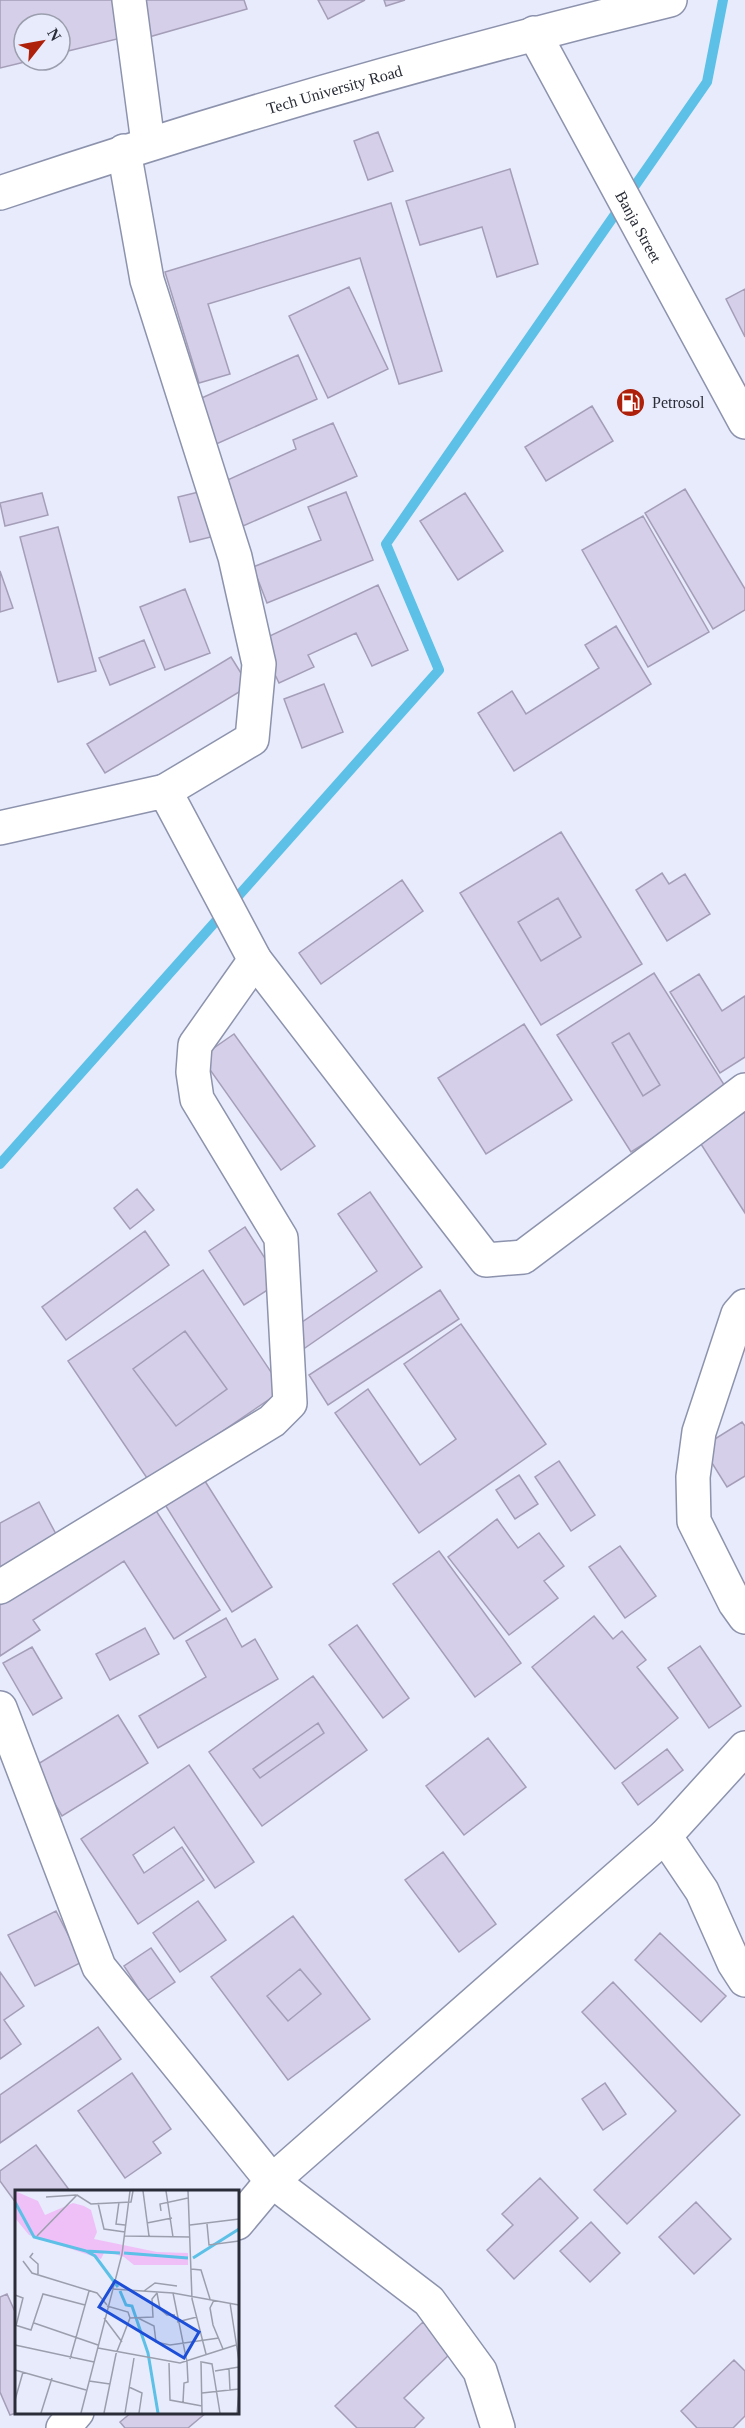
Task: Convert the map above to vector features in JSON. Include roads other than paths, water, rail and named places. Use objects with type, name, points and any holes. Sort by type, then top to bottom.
[{"type":"street","points":[[0,828],[165,791],[252,739],[259,664],[235,557],[147,280],[136,147],[133,19],[129,0]]},
{"type":"street","name":"Tech University Road","points":[[0,193],[136,147],[534,33],[670,0]]},
{"type":"street","name":"Banja Street","points":[[534,33],[745,422]]},
{"type":"street","points":[[165,791],[255,960],[486,1260],[523,1257],[745,1090]]},
{"type":"street","points":[[0,1587],[272,1421],[290,1403],[282,1238],[197,1099],[193,1072],[195,1045],[255,960]]},
{"type":"street","points":[[745,1306],[738,1314],[699,1432],[693,1477],[694,1521],[735,1603],[745,1617]]},
{"type":"street","points":[[0,1708],[99,1967],[272,2181],[429,2301],[480,2371],[498,2428]]},
{"type":"street","points":[[238,2222],[272,2181],[665,1836],[745,1748]]},
{"type":"street","points":[[665,1836],[702,1891],[734,1963],[745,1980]]},
{"type":"street","points":[[63,2428],[76,2413]]},
{"type":"waterway","points":[[0,1164],[439,670],[386,544],[707,82],[723,0]]},
{"type":"place","name":"Petrosol","points":[[631,402]]}]
